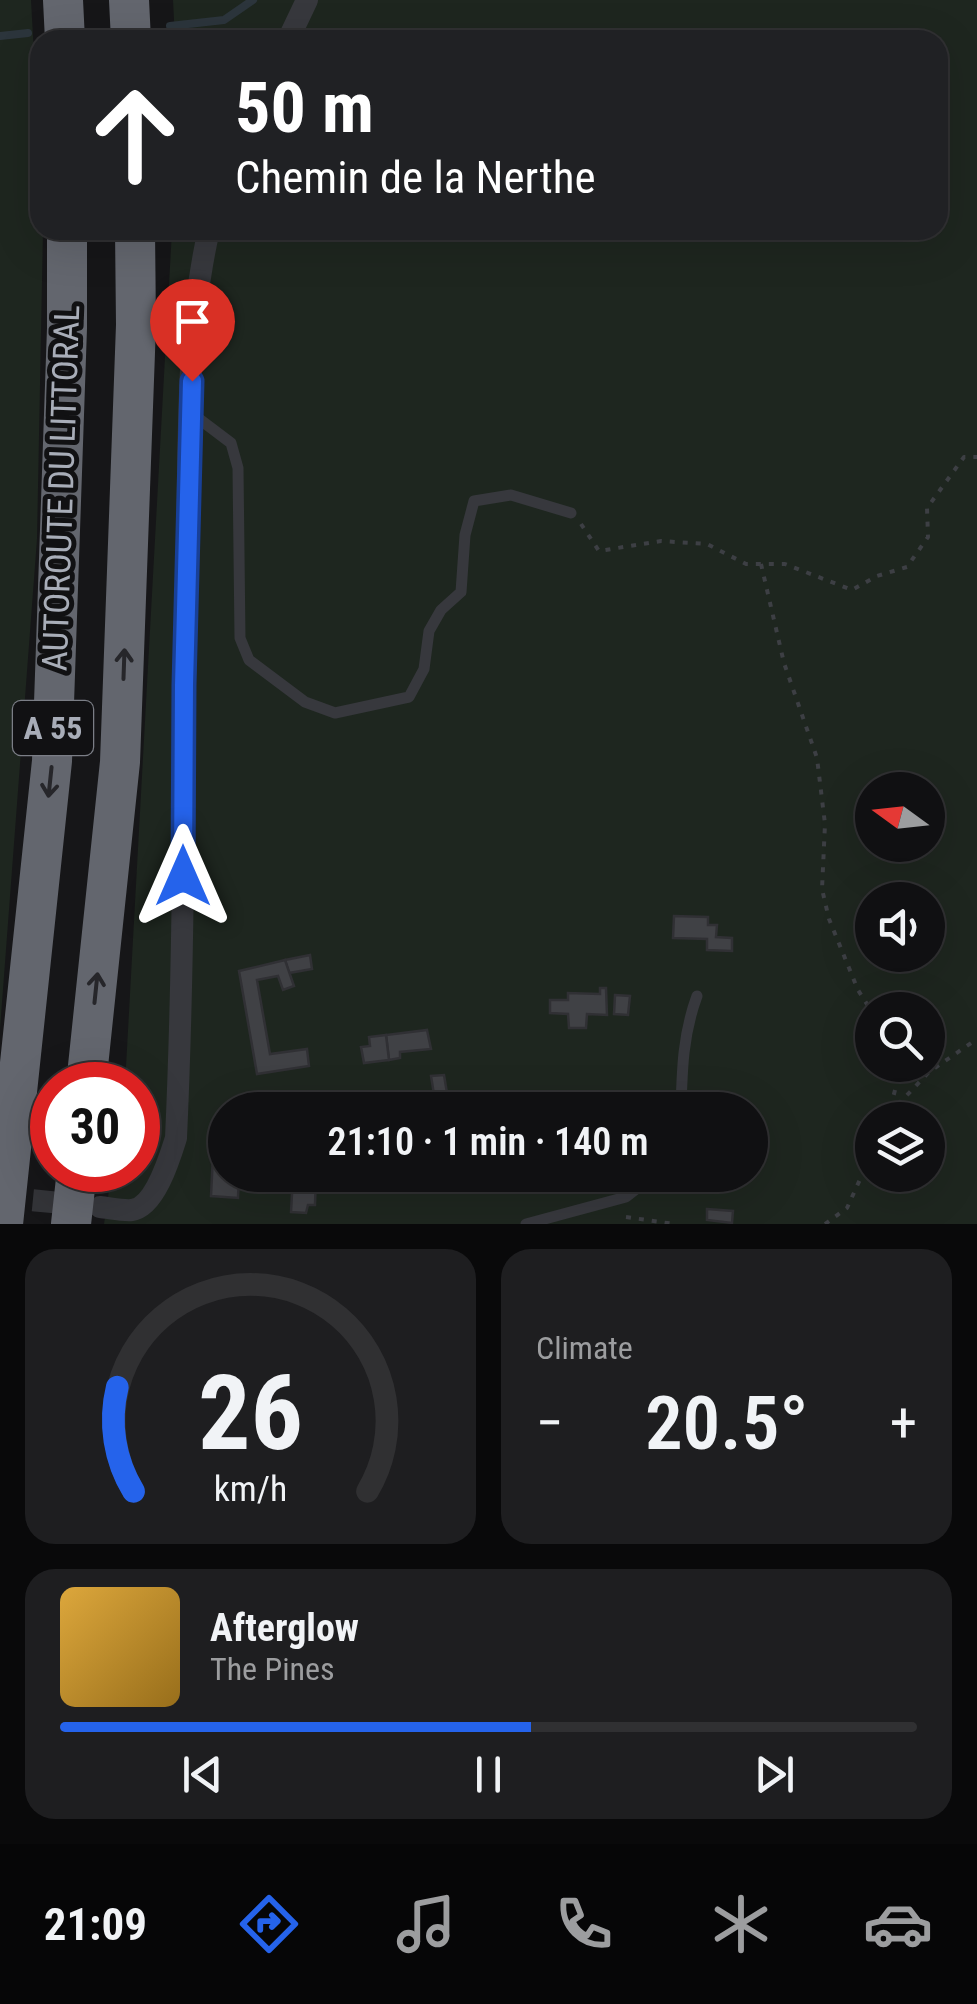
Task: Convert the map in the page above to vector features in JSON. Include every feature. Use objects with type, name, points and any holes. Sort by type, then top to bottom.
[{"type":"highway","points":[[63,0],[64,30]]},
{"type":"highway","points":[[129,0],[130,30]]},
{"type":"highway","name":"AUTOROUTE DU LITTORAL","points":[[4,1224],[52,761],[68,328],[67,240]]},
{"type":"highway","name":"AUTOROUTE DU LITTORAL","points":[[88,1062],[120,762],[136,325],[135,240]]},
{"type":"street","points":[[293,30],[307,0]]},
{"type":"street","points":[[86,1215],[134,1217],[154,1191],[176,1138],[182,990],[190,412],[208,240]]},
{"type":"lane","points":[[190,412],[231,442],[238,468],[240,638],[248,660],[305,702],[335,713],[409,697],[424,669],[428,631],[441,610],[461,592],[466,535],[474,500],[512,495],[571,513]]},
{"type":"lane","points":[[681,1092],[687,1024],[698,996]]},
{"type":"lane","points":[[526,1224],[626,1198],[633,1192]]},
{"type":"path","points":[[571,513],[598,551],[661,541],[707,544],[746,564],[785,564],[852,590],[906,567],[928,537],[927,508],[964,456],[977,457]]},
{"type":"path","points":[[760,564],[784,663],[817,758],[826,824],[822,889],[829,920],[859,992]]},
{"type":"path","points":[[902,1102],[929,1072],[977,1039]]},
{"type":"path","points":[[825,1224],[847,1208],[855,1191]]},
{"type":"path","points":[[587,1208],[641,1221],[674,1224]]},
{"type":"shaded area","points":[[0,0],[31,0],[30,240],[43,240],[37,539],[0,1029]]},
{"type":"shaded area","points":[[173,0],[977,0],[977,1224],[104,1224],[109,1192],[160,1192],[160,1062],[126,1062],[171,240],[948,240],[948,30],[174,30]]},
{"type":"building","points":[[674,916],[708,917],[708,925],[717,925],[716,937],[732,938],[732,951],[707,950],[707,939],[673,938]]},
{"type":"building","points":[[310,955],[312,969],[289,973],[285,960]]},
{"type":"building","points":[[285,960],[294,986],[283,990],[278,976],[257,980],[270,1054],[307,1049],[309,1066],[257,1074],[239,971]]},
{"type":"building","points":[[600,988],[606,988],[607,1015],[587,1014],[586,1028],[569,1028],[568,1014],[550,1013],[550,1000],[568,1000],[568,993],[600,994]]},
{"type":"building","points":[[615,995],[630,996],[628,1015],[614,1014]]},
{"type":"building","points":[[427,1030],[431,1049],[400,1052],[400,1058],[389,1060],[386,1035]]},
{"type":"building","points":[[386,1035],[389,1060],[364,1063],[361,1047],[370,1046],[369,1037]]},
{"type":"building","points":[[444,1075],[447,1092],[434,1092],[431,1076]]},
{"type":"building","points":[[211,1192],[238,1192],[238,1198],[211,1196]]},
{"type":"building","points":[[292,1192],[315,1192],[315,1205],[308,1205],[306,1213],[291,1212]]},
{"type":"building","points":[[707,1209],[733,1211],[732,1223],[707,1220]]},
{"type":"waterway","points":[[170,26],[224,20],[253,0]]},
{"type":"waterway","points":[[0,36],[28,33]]},
{"type":"tunnel","points":[[0,1197],[81,1205]]},
{"type":"route","points":[[183,876],[192,381]]}]
